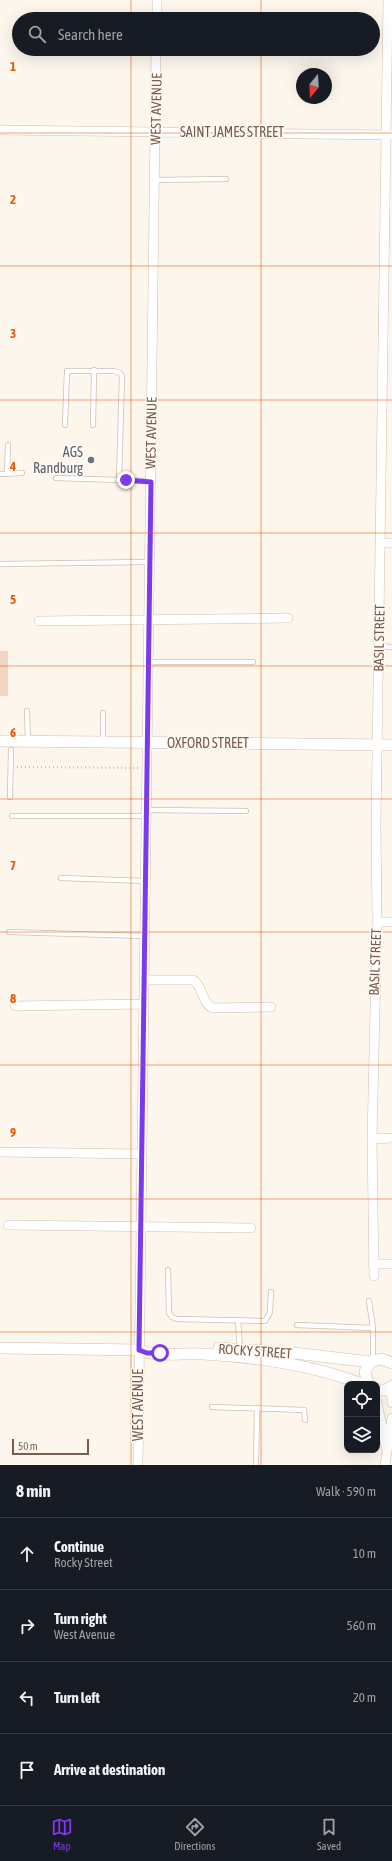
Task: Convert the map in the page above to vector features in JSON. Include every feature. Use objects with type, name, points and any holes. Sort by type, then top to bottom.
[{"type":"street","points":[[157,0],[157,12]]},
{"type":"street","name":"BASIL STREET","points":[[374,1276],[372,1139],[377,922],[378,646],[389,135],[390,24],[388,0]]},
{"type":"street","name":"WEST AVENUE","points":[[138,1465],[156,56]]},
{"type":"street","name":"SAINT JAMES STREET","points":[[0,130],[389,135]]},
{"type":"street","points":[[380,543],[392,543]]},
{"type":"street","points":[[38,621],[288,618]]},
{"type":"street","name":"OXFORD STREET","points":[[0,741],[392,745]]},
{"type":"street","points":[[377,922],[392,922]]},
{"type":"street","points":[[145,980],[193,980],[199,985],[206,1003],[213,1008],[271,1007]]},
{"type":"street","points":[[15,1006],[144,1004]]},
{"type":"street","points":[[372,1139],[392,1138]]},
{"type":"street","points":[[2,1152],[142,1154]]},
{"type":"street","points":[[8,1225],[251,1228]]},
{"type":"street","points":[[373,1264],[392,1264]]},
{"type":"street","name":"ROCKY STREET","points":[[139,1350],[147,1347],[240,1350],[372,1362],[385,1359],[392,1363]]},
{"type":"street","name":"ROCKY STREET","points":[[0,1348],[139,1350],[147,1353],[203,1354],[318,1370],[353,1381]]},
{"type":"street","points":[[367,1381],[365,1372],[372,1362]]},
{"type":"street","points":[[380,1390],[386,1390],[391,1387],[392,1403]]},
{"type":"street","points":[[380,1417],[387,1451]]},
{"type":"street","points":[[385,1465],[392,1418]]},
{"type":"lane","points":[[155,180],[226,179]]},
{"type":"lane","points":[[66,425],[66,372],[68,370],[118,371],[122,376],[119,480]]},
{"type":"lane","points":[[93,425],[94,370]]},
{"type":"lane","points":[[8,445],[8,474]]},
{"type":"lane","points":[[0,474],[22,473]]},
{"type":"lane","points":[[56,478],[151,482]]},
{"type":"lane","points":[[0,564],[149,562]]},
{"type":"lane","points":[[378,646],[392,647]]},
{"type":"lane","points":[[148,662],[253,662]]},
{"type":"lane","points":[[27,711],[28,741]]},
{"type":"lane","points":[[103,713],[103,743]]},
{"type":"lane","points":[[10,797],[11,750]]},
{"type":"lane","points":[[12,816],[246,810]]},
{"type":"lane","points":[[61,878],[146,881]]},
{"type":"lane","points":[[9,932],[145,936]]},
{"type":"lane","points":[[168,1270],[169,1313],[172,1317],[177,1319],[265,1321],[270,1312],[271,1292]]},
{"type":"lane","points":[[369,1302],[373,1328],[372,1362]]},
{"type":"lane","points":[[238,1320],[240,1350]]},
{"type":"lane","points":[[297,1326],[373,1328]]},
{"type":"lane","points":[[212,1407],[304,1410],[305,1420]]},
{"type":"lane","points":[[256,1465],[257,1408]]},
{"type":"path","points":[[11,767],[132,767]]},
{"type":"building","points":[[0,651],[8,651],[8,696],[0,696]]},
{"type":"place","name":"AGS Randburg","points":[[91,460]]},
{"type":"route","points":[[126,480],[151,482],[139,1350],[147,1353],[160,1353]]}]
